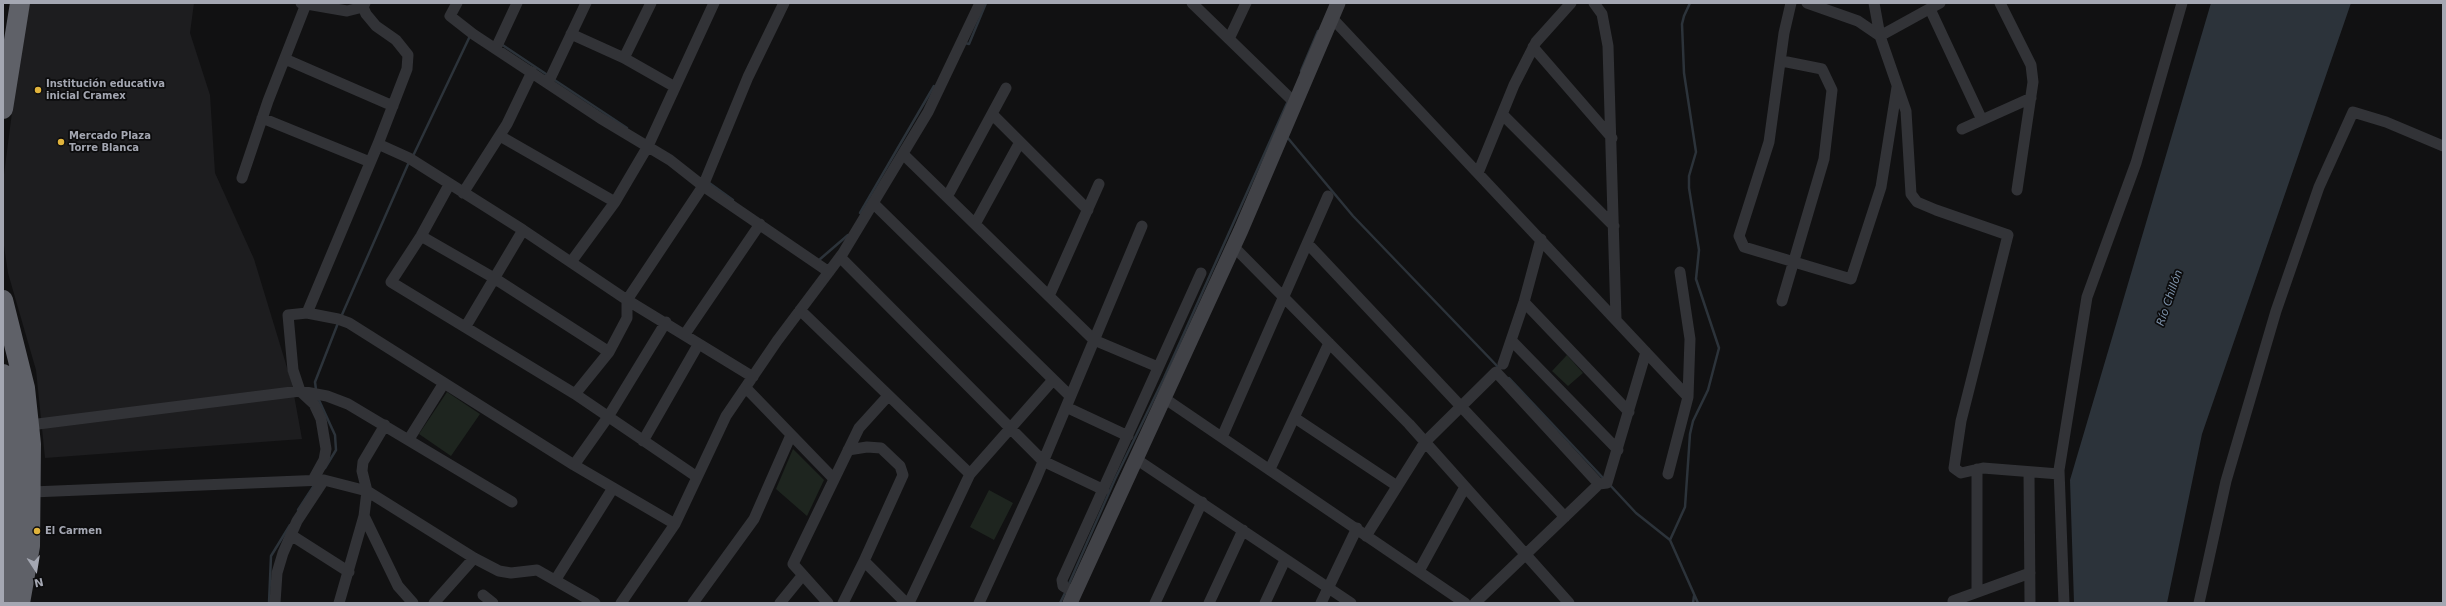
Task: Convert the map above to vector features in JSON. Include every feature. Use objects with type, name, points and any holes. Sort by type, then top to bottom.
[{"type":"highway","points":[[3,109],[20,3]]},
{"type":"highway","points":[[3,300],[25,388],[30,425],[32,492],[30,546],[20,603]]},
{"type":"highway","points":[[3,374],[10,413],[14,465],[11,546],[3,596]]},
{"type":"street","points":[[457,3],[450,16],[473,34],[600,118],[670,160],[702,186],[829,272]]},
{"type":"street","points":[[496,48],[517,3]]},
{"type":"street","points":[[548,83],[586,3]]},
{"type":"street","points":[[624,58],[651,3]]},
{"type":"street","points":[[572,262],[615,202],[648,146],[714,3]]},
{"type":"street","points":[[575,394],[608,352],[627,318],[627,300],[702,186],[748,77],[784,3]]},
{"type":"street","points":[[621,603],[675,524],[726,416],[800,310],[840,257],[874,203],[928,112],[980,3]]},
{"type":"street","points":[[1192,3],[1296,103]]},
{"type":"street","points":[[1230,39],[1246,3]]},
{"type":"street","points":[[1200,273],[1104,490],[1062,580],[1063,586],[1072,598],[1234,247],[1338,3]]},
{"type":"street","points":[[1478,173],[1514,85],[1533,47],[1571,3]]},
{"type":"street","points":[[1594,3],[1602,14],[1606,26],[1612,138],[1616,319]]},
{"type":"street","points":[[1790,3],[1784,33],[1782,61],[1769,142],[1738,236],[1740,242],[1749,249],[1793,260],[1850,279],[1881,187],[1897,85]]},
{"type":"street","points":[[1807,3],[1858,21],[1880,36]]},
{"type":"street","points":[[1874,3],[1880,36],[1906,111],[1911,194],[1917,202],[2008,235],[1961,421],[1953,462],[1956,471],[1961,473],[1977,469],[2059,474]]},
{"type":"street","points":[[1880,36],[1940,3]]},
{"type":"street","points":[[2000,3],[2031,66],[2033,82],[2017,190]]},
{"type":"street","points":[[2064,603],[2059,474],[2087,296],[2136,162],[2182,3]]},
{"type":"street","points":[[242,178],[262,118],[304,4],[348,11],[364,5],[376,26],[396,40],[408,55],[407,69],[378,144],[307,313]]},
{"type":"street","points":[[1930,9],[1982,120]]},
{"type":"street","points":[[1332,18],[1688,397]]},
{"type":"street","points":[[571,34],[624,58],[675,87]]},
{"type":"street","points":[[1533,47],[1612,138]]},
{"type":"street","points":[[285,59],[393,106]]},
{"type":"street","points":[[1782,61],[1822,69],[1832,90],[1824,159],[1782,301]]},
{"type":"street","points":[[463,193],[500,136],[532,72]]},
{"type":"street","points":[[947,197],[993,115],[1006,88]]},
{"type":"street","points":[[1962,129],[2030,98]]},
{"type":"street","points":[[2199,603],[2226,481],[2276,311],[2318,188],[2353,112],[2386,122],[2443,146]]},
{"type":"street","points":[[993,115],[1088,210]]},
{"type":"street","points":[[1503,115],[1614,226]]},
{"type":"street","points":[[262,118],[370,162]]},
{"type":"street","points":[[500,136],[615,202]]},
{"type":"street","points":[[975,224],[1020,142]]},
{"type":"street","points":[[378,144],[409,158],[449,185],[523,230],[627,300],[666,322],[698,345],[752,377]]},
{"type":"street","points":[[903,154],[1094,340],[1158,367]]},
{"type":"street","points":[[1049,296],[1099,184]]},
{"type":"street","points":[[449,185],[421,236],[391,282],[466,326],[575,394],[697,477]]},
{"type":"street","points":[[1222,437],[1284,300],[1328,196]]},
{"type":"street","points":[[874,203],[1053,380],[1068,401],[1125,441],[1137,456],[1327,589],[1351,603]]},
{"type":"street","points":[[684,334],[760,224]]},
{"type":"street","points":[[979,603],[1043,461],[1142,226]]},
{"type":"street","points":[[466,326],[523,230]]},
{"type":"street","points":[[421,236],[494,278],[608,352]]},
{"type":"street","points":[[1503,364],[1524,302],[1541,239]]},
{"type":"street","points":[[1308,244],[1565,517]]},
{"type":"street","points":[[1234,247],[1284,300],[1426,442],[1569,603]]},
{"type":"street","points":[[840,257],[1010,430],[1043,461],[1104,490]]},
{"type":"street","points":[[1668,474],[1688,397],[1690,339],[1680,272]]},
{"type":"street","points":[[1524,302],[1629,412]]},
{"type":"street","points":[[800,310],[970,474]]},
{"type":"street","points":[[275,603],[277,573],[283,553],[319,480],[326,449],[321,419],[314,404],[300,391],[293,370],[288,315],[307,313],[338,319],[348,323],[574,465],[675,524]]},
{"type":"street","points":[[574,465],[608,417],[666,322]]},
{"type":"street","points":[[1512,340],[1618,450]]},
{"type":"street","points":[[1270,469],[1295,418],[1328,343]]},
{"type":"street","points":[[643,441],[698,345]]},
{"type":"street","points":[[1475,603],[1599,484],[1607,483],[1610,478],[1646,352]]},
{"type":"street","points":[[1366,536],[1426,442],[1496,372],[1599,484]]},
{"type":"street","points":[[864,561],[908,603],[970,474],[1053,380]]},
{"type":"street","points":[[409,439],[444,383]]},
{"type":"street","points":[[746,388],[834,479]]},
{"type":"street","points":[[30,425],[300,391],[334,398],[409,439],[512,502]]},
{"type":"street","points":[[828,603],[802,576],[793,564],[859,428],[888,396]]},
{"type":"street","points":[[1164,398],[1465,603]]},
{"type":"street","points":[[1295,418],[1397,486]]},
{"type":"street","points":[[339,603],[364,516],[367,491],[362,471],[363,462],[385,425]]},
{"type":"street","points":[[693,603],[754,519],[791,435]]},
{"type":"street","points":[[842,603],[864,561],[902,480],[902,470],[881,448],[867,447],[848,450]]},
{"type":"street","points":[[1977,469],[1977,592]]},
{"type":"street","points":[[2029,472],[2030,603]]},
{"type":"street","points":[[32,492],[319,480],[367,491],[474,558],[499,571],[511,572],[538,570],[556,579],[595,603]]},
{"type":"street","points":[[1419,571],[1465,487]]},
{"type":"street","points":[[556,579],[613,488]]},
{"type":"street","points":[[1155,603],[1202,502]]},
{"type":"street","points":[[364,516],[398,586],[413,603]]},
{"type":"street","points":[[1321,603],[1357,528]]},
{"type":"street","points":[[1209,603],[1243,530]]},
{"type":"street","points":[[291,535],[349,572]]},
{"type":"street","points":[[434,603],[474,558]]},
{"type":"street","points":[[1265,603],[1285,560]]},
{"type":"street","points":[[1953,601],[2030,573]]},
{"type":"street","points":[[780,603],[802,576]]},
{"type":"street","points":[[483,594],[493,603]]},
{"type":"shaded area","points":[[30,3],[194,3],[190,33],[210,95],[215,173],[254,259],[292,384],[302,439],[45,458],[36,370],[8,273],[3,239],[3,182],[18,66]]},
{"type":"shaded area","points":[[1567,355],[1583,373],[1568,386],[1552,371]]},
{"type":"shaded area","points":[[447,392],[480,414],[451,456],[419,434]]},
{"type":"shaded area","points":[[793,449],[824,480],[807,516],[776,489]]},
{"type":"shaded area","points":[[989,490],[1013,503],[994,540],[970,527]]},
{"type":"water","name":"Río Chillón","points":[[2211,3],[2351,3],[2202,434],[2167,603],[2074,603],[2070,480]]},
{"type":"waterway","points":[[965,43],[969,44],[986,3]]},
{"type":"waterway","points":[[1670,540],[1685,507],[1690,434],[1693,421],[1708,390],[1719,348],[1696,279],[1699,250],[1689,188],[1689,176],[1696,152],[1684,73],[1682,24],[1690,3]]},
{"type":"waterway","points":[[1301,71],[1318,31]]},
{"type":"waterway","points":[[413,156],[470,36]]},
{"type":"waterway","points":[[501,44],[549,76]]},
{"type":"waterway","points":[[553,79],[627,128]]},
{"type":"waterway","points":[[860,213],[934,86]]},
{"type":"waterway","points":[[1068,586],[1115,479],[1164,378],[1288,101]]},
{"type":"waterway","points":[[1287,137],[1353,216],[1500,369]]},
{"type":"waterway","points":[[341,317],[409,162]]},
{"type":"waterway","points":[[708,182],[733,200]]},
{"type":"waterway","points":[[819,260],[848,235]]},
{"type":"waterway","points":[[316,390],[315,382],[338,323]]},
{"type":"waterway","points":[[1509,378],[1604,479]]},
{"type":"waterway","points":[[318,398],[335,435],[336,450],[325,468]]},
{"type":"waterway","points":[[298,510],[315,484]]},
{"type":"waterway","points":[[1609,484],[1636,513],[1670,540],[1698,603]]},
{"type":"waterway","points":[[269,603],[271,556],[290,525]]},
{"type":"waterway","points":[[1060,603],[1066,591]]},
{"type":"waterway","points":[[1693,603],[1694,596]]},
{"type":"place","name":"Institución educativa inicial Cramex","points":[[38,90]]},
{"type":"place","name":"Mercado Plaza Torre Blanca","points":[[61,142]]},
{"type":"place","name":"El Carmen","points":[[37,531]]}]
